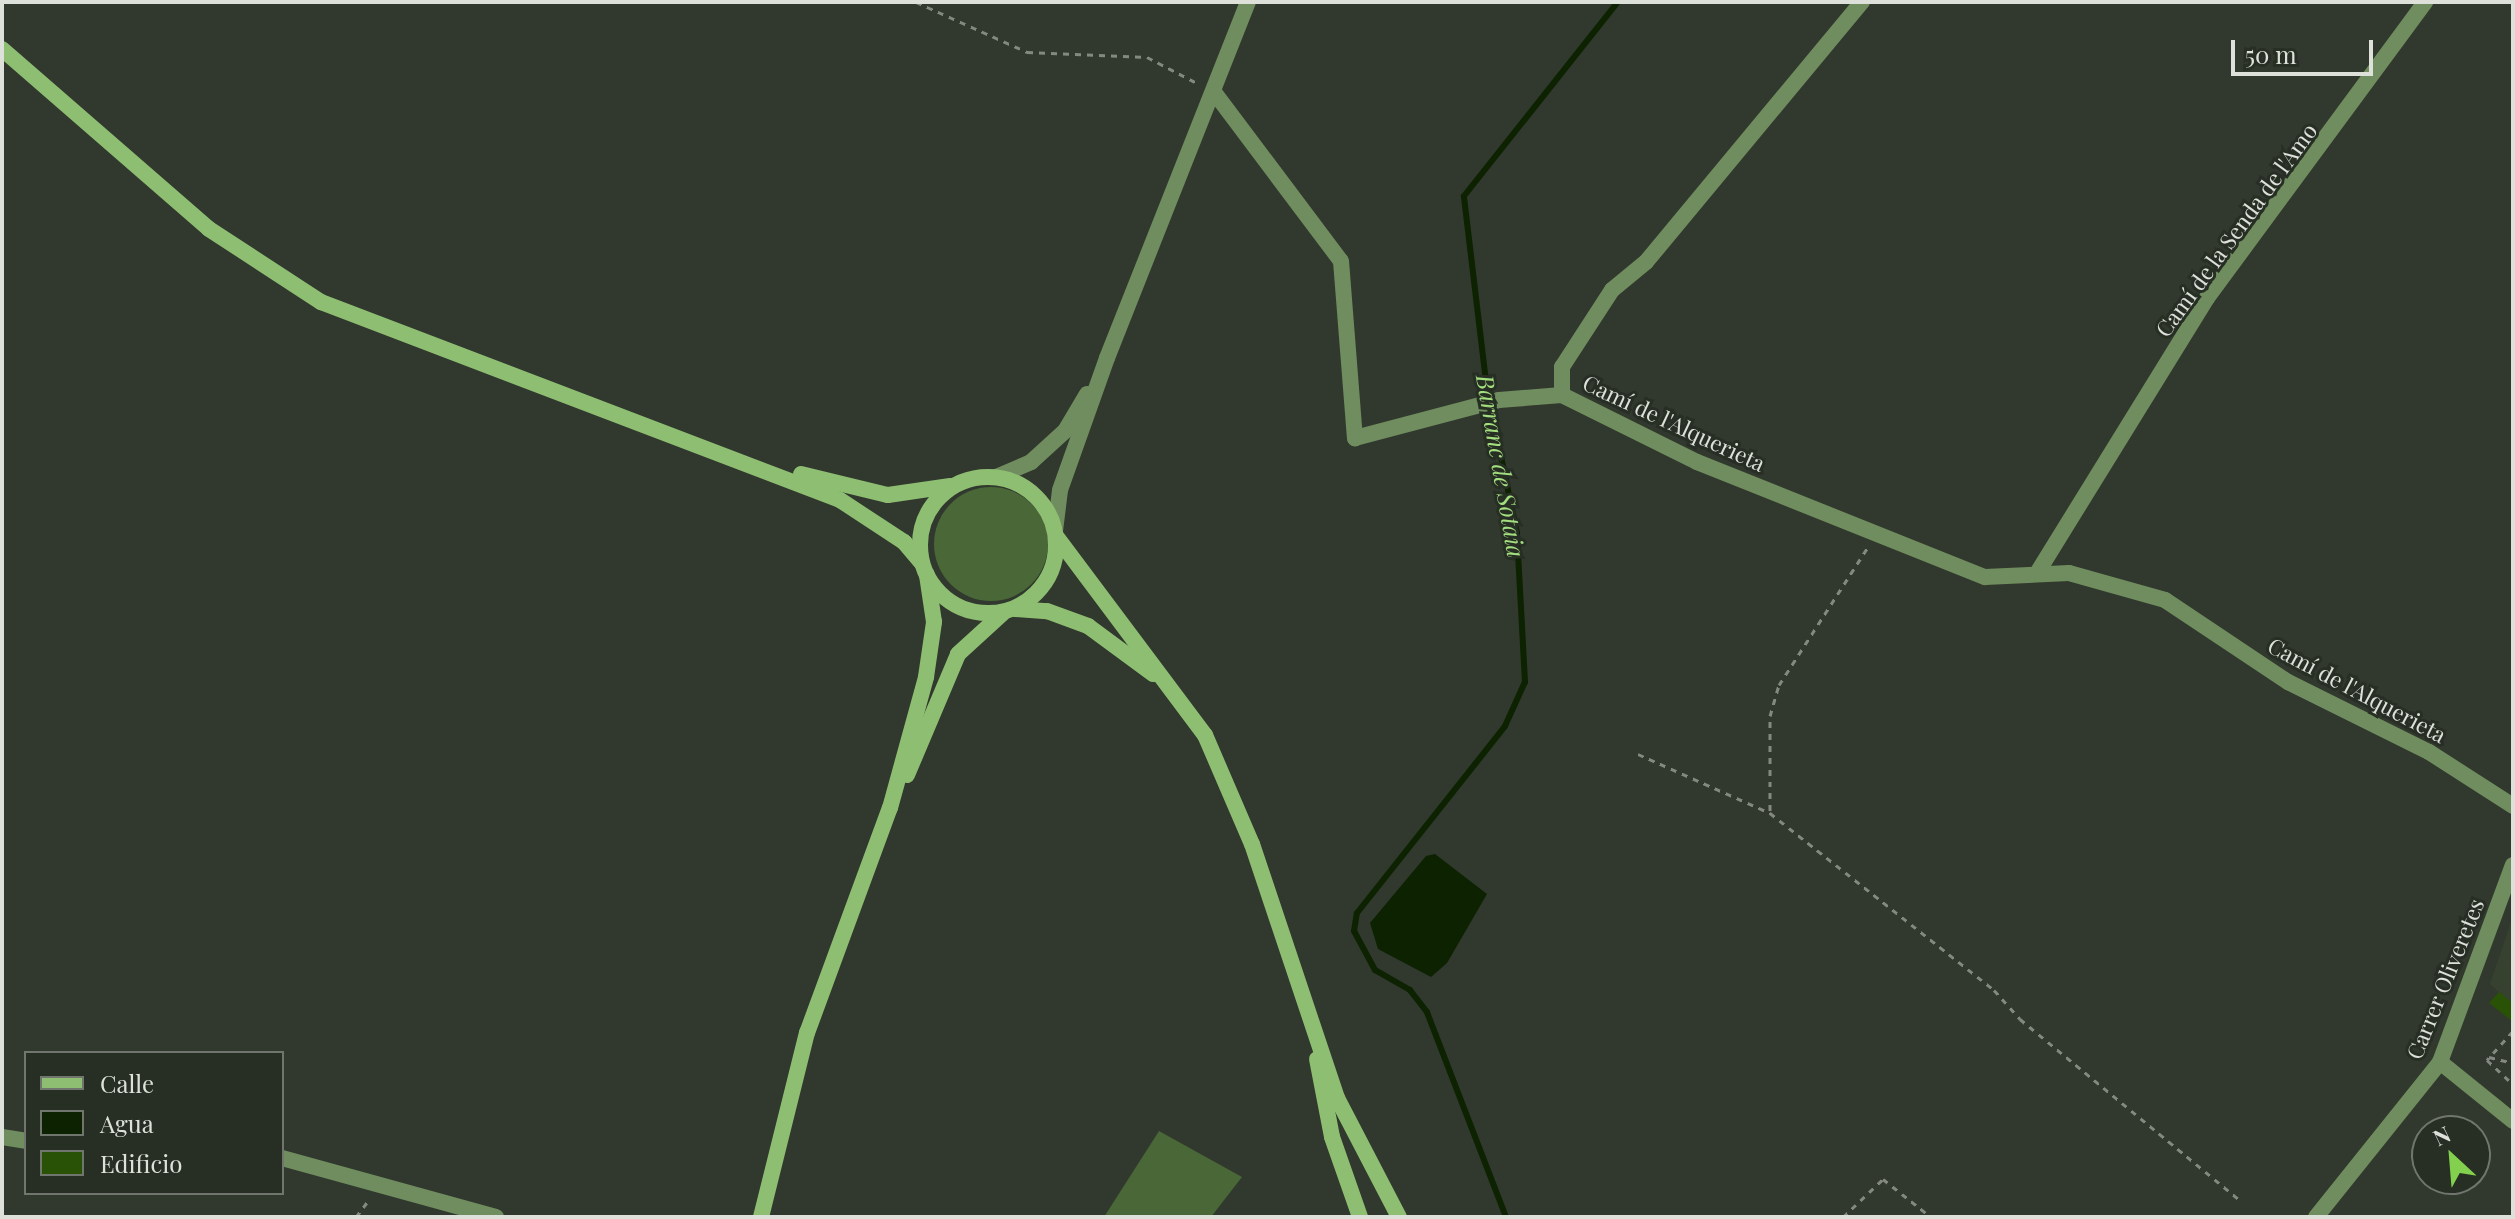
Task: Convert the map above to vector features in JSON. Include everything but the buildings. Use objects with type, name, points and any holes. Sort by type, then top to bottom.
[{"type":"main road","points":[[2,49],[209,229],[321,302],[728,454],[840,500],[904,542],[948,602],[977,613],[1047,611],[1088,626],[1179,694]]},
{"type":"main road","points":[[728,454],[888,495],[920,495],[996,477],[1024,487],[1046,507],[1056,534],[1179,694],[1226,777],[1316,1041],[1361,1153],[1399,1217]]},
{"type":"main road","points":[[890,808],[931,648],[924,568],[925,517],[959,484]]},
{"type":"main road","points":[[761,1217],[807,1033],[890,808],[958,654],[1008,610],[1044,585],[1055,562],[1056,534]]},
{"type":"main road","points":[[1316,1041],[1328,1125],[1360,1217]]},
{"type":"street","points":[[1056,534],[1060,490],[1107,358],[1248,2]]},
{"type":"street","points":[[1562,395],[1562,367],[1612,290],[1646,262],[1862,2]]},
{"type":"street","name":"Camí de la Senda de l'Amo","points":[[2039,570],[2207,298],[2415,25],[2425,2]]},
{"type":"street","name":"Camí de l'Alquerieta","points":[[1214,92],[1341,261],[1355,438],[1499,400],[1562,395],[1697,462],[1985,577],[2039,570],[2099,578],[2165,600],[2288,682],[2429,752],[2513,806]]},
{"type":"street","points":[[996,477],[1031,462],[1065,431],[1107,358]]},
{"type":"street","name":"Carrer Oliveretes","points":[[2316,1217],[2440,1062],[2513,865]]},
{"type":"street","points":[[2440,1062],[2513,1121]]},
{"type":"street","points":[[2,1137],[24,1141]]},
{"type":"street","points":[[284,1159],[496,1217]]},
{"type":"path","points":[[916,2],[1027,52],[1147,57],[1214,92]]},
{"type":"path","points":[[1770,813],[1770,716],[1779,685],[1853,577],[1875,533]]},
{"type":"path","points":[[1638,754],[1770,813],[1994,990],[2020,1019],[2241,1201]]},
{"type":"path","points":[[2489,1057],[2513,1031]]},
{"type":"path","points":[[2489,1057],[2513,1063]]},
{"type":"path","points":[[2489,1057],[2513,1084]]},
{"type":"path","points":[[1843,1217],[1883,1179],[1931,1217]]},
{"type":"shaded area","points":[[991,487],[1013,491],[1031,504],[1044,522],[1048,544],[1044,566],[1031,584],[1013,597],[991,601],[969,597],[951,584],[938,566],[934,544],[938,522],[951,504],[969,491]]},
{"type":"shaded area","points":[[2513,916],[2513,1006],[2490,984]]},
{"type":"shaded area","points":[[1159,1131],[1242,1177],[1211,1217],[1104,1217]]},
{"type":"water","points":[[1435,854],[1487,894],[1447,963],[1431,977],[1378,949],[1370,923],[1426,856]]},
{"type":"waterway","name":"Barranc de Sotaia","points":[[1506,1217],[1427,1012],[1410,990],[1375,970],[1354,931],[1357,913],[1505,726],[1525,682],[1517,533],[1487,390],[1464,196],[1618,2]]}]
